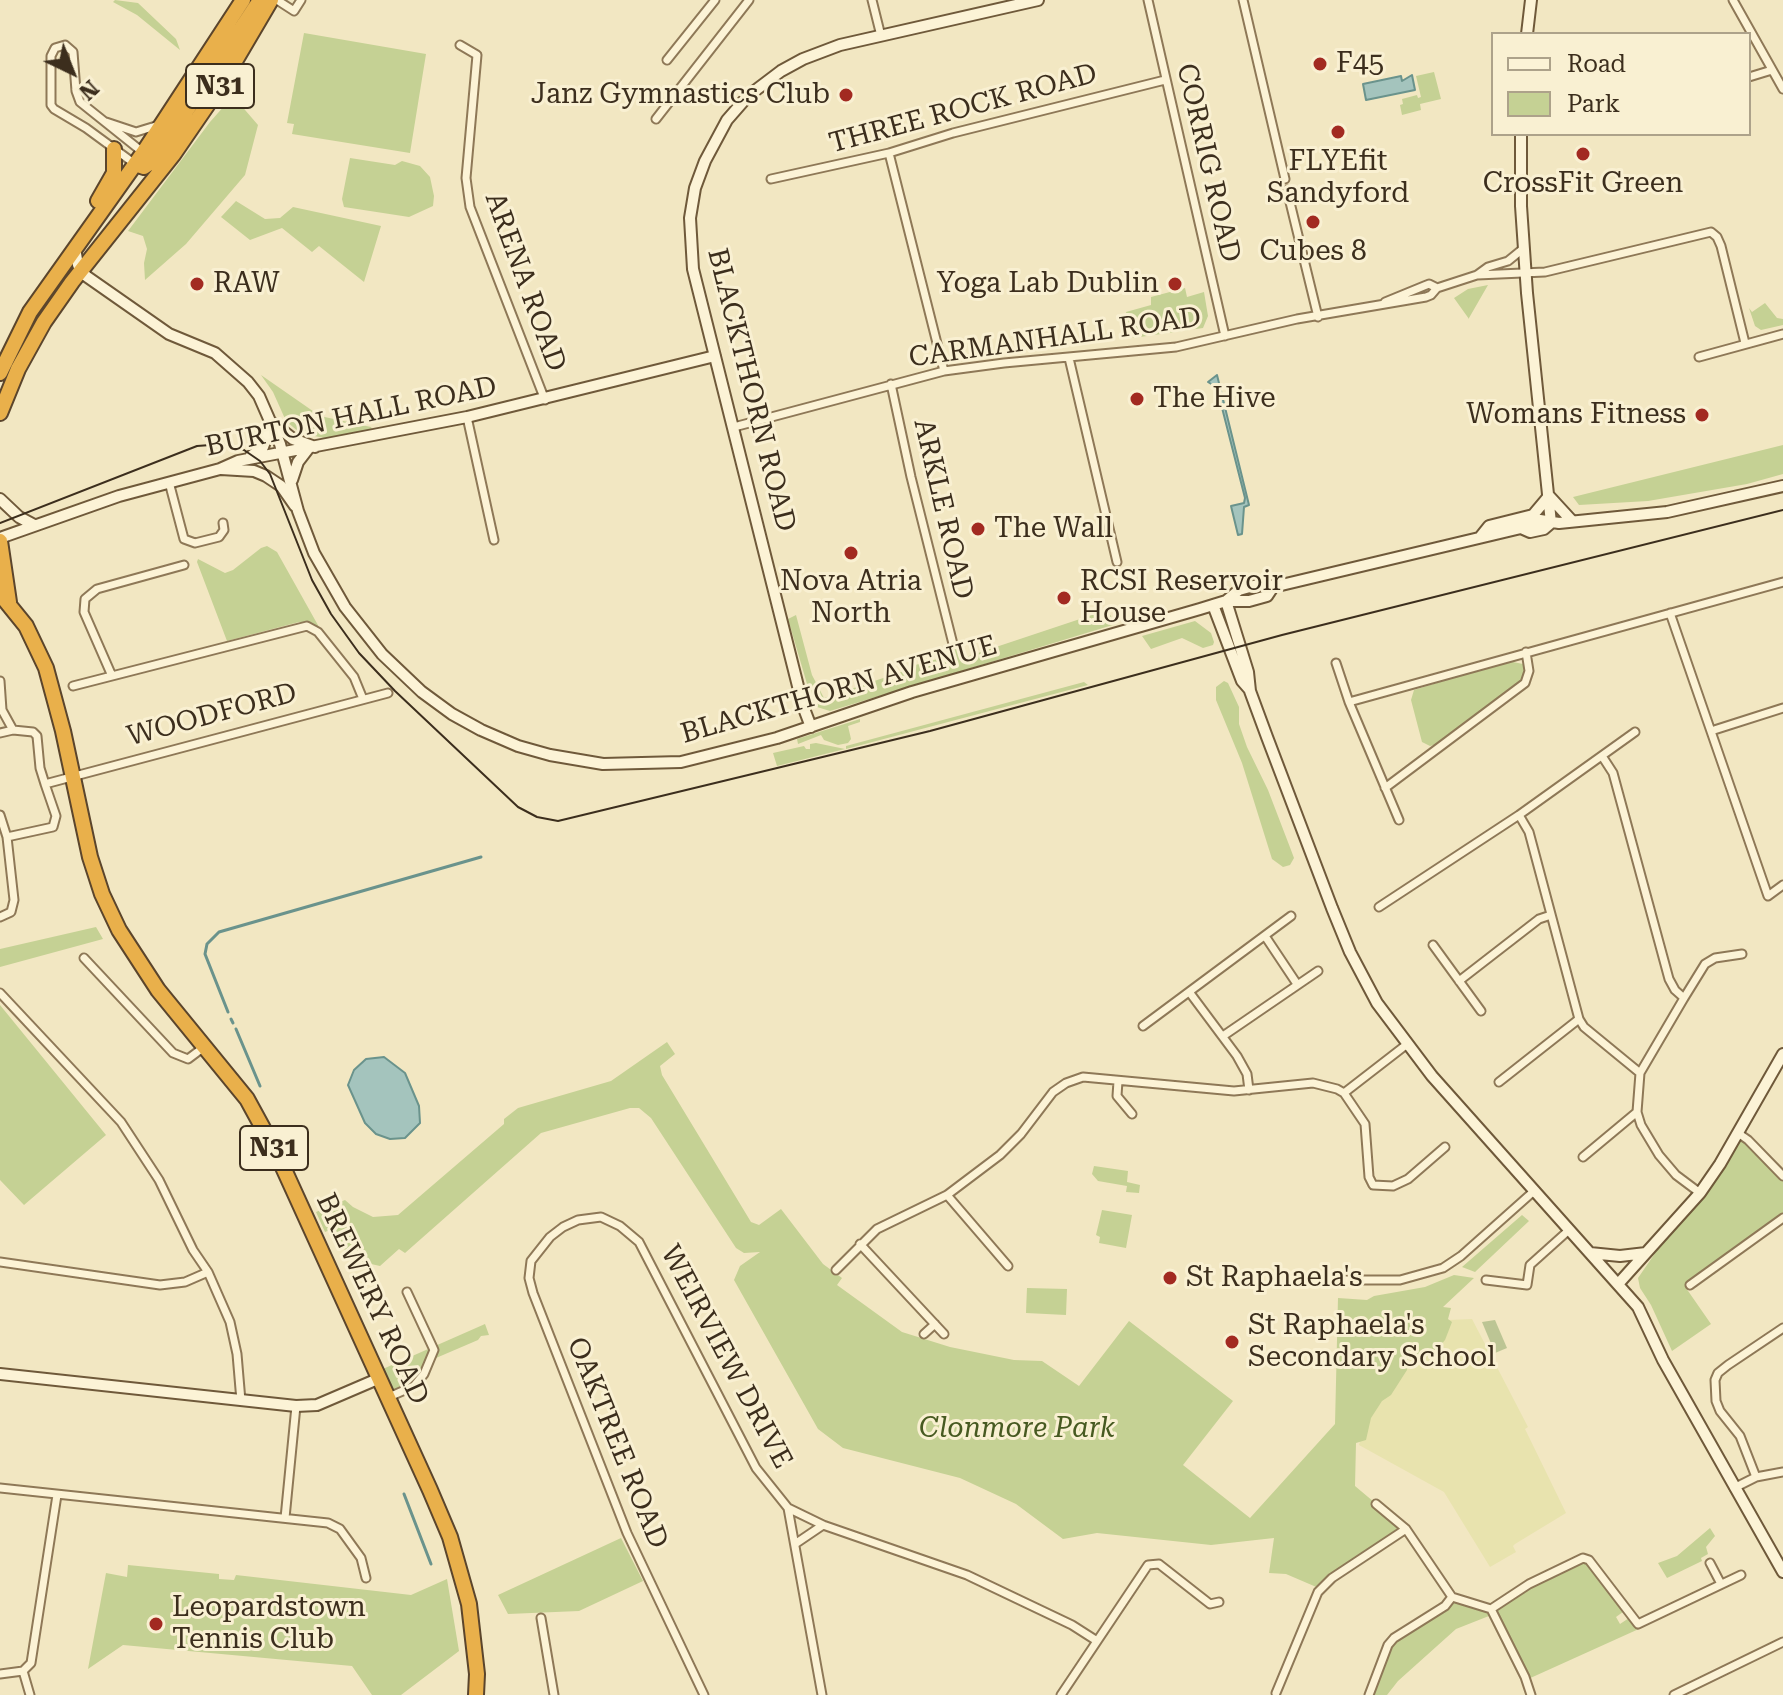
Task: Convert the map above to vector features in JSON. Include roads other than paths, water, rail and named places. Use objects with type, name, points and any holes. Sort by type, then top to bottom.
[{"type":"highway","name":"N31","points":[[0,413],[31,343],[81,272],[149,162],[164,122],[243,0]]},
{"type":"highway","points":[[149,162],[260,0]]},
{"type":"highway","name":"N31","points":[[0,373],[30,312],[75,248],[226,76],[274,0]]},
{"type":"highway","points":[[75,248],[81,228],[114,173],[114,149]]},
{"type":"highway","name":"BREWERY ROAD","points":[[0,540],[5,598],[26,626],[46,668],[90,857],[102,894],[119,930],[158,990],[247,1099],[277,1154],[389,1397],[459,1565],[469,1604],[477,1674],[476,1695]]},
{"type":"street","points":[[274,0],[294,11],[301,0]]},
{"type":"street","points":[[667,60],[715,0]]},
{"type":"street","points":[[656,119],[749,0]]},
{"type":"street","points":[[872,0],[881,36]]},
{"type":"street","name":"BLACKTHORN ROAD","points":[[811,727],[803,706],[693,269],[690,238],[695,188],[727,120],[748,96],[781,71],[820,51],[1038,0]]},
{"type":"street","name":"CORRIG ROAD","points":[[1148,0],[1225,336]]},
{"type":"street","points":[[1243,0],[1285,179]]},
{"type":"street","points":[[1527,32],[1531,0]]},
{"type":"street","points":[[1733,0],[1751,32]]},
{"type":"street","points":[[1751,32],[1783,89]]},
{"type":"street","points":[[65,45],[73,52],[76,91],[80,102],[149,162],[114,149],[51,105],[51,56],[58,46],[65,45]]},
{"type":"street","name":"ARENA ROAD","points":[[460,45],[477,55],[466,178],[470,207],[545,400]]},
{"type":"street","points":[[1751,76],[1772,70]]},
{"type":"street","name":"THREE ROCK ROAD","points":[[771,179],[889,153],[953,133],[1165,80]]},
{"type":"street","points":[[68,118],[80,102]]},
{"type":"street","points":[[101,119],[136,132],[164,122]]},
{"type":"street","points":[[1521,136],[1524,248],[1551,523]]},
{"type":"street","points":[[889,153],[944,371]]},
{"type":"street","points":[[1287,190],[1318,317]]},
{"type":"street","name":"CARMANHALL ROAD","points":[[734,427],[944,371],[1176,347],[1431,295],[1437,288],[1477,275],[1554,270],[1711,232],[1721,246],[1745,343]]},
{"type":"street","points":[[75,248],[81,272]]},
{"type":"street","name":"CARMANHALL ROAD","points":[[1477,275],[1488,267],[1512,259],[1524,248]]},
{"type":"street","name":"BLACKTHORN AVENUE","points":[[81,272],[169,334],[204,346],[221,357],[248,382],[271,421],[298,511],[328,581],[375,646],[398,671],[452,714],[496,737],[550,755],[603,764],[657,764],[715,755],[811,727],[912,692],[1226,601],[1249,601],[1267,596],[1273,587],[1481,536]]},
{"type":"street","points":[[1699,357],[1783,334]]},
{"type":"street","name":"BURTON HALL ROAD","points":[[0,540],[34,525],[245,459],[283,454],[545,400],[715,356]]},
{"type":"street","points":[[1069,358],[1117,562]]},
{"type":"street","name":"ARKLE ROAD","points":[[891,384],[953,644]]},
{"type":"street","points":[[467,417],[494,540]]},
{"type":"street","points":[[271,421],[293,439],[313,448],[298,462],[291,482]]},
{"type":"street","points":[[245,459],[263,447],[271,430],[271,421]]},
{"type":"street","name":"BLACKTHORN AVENUE","points":[[220,469],[254,471],[274,480],[298,511]]},
{"type":"street","points":[[169,482],[184,539],[195,543],[219,537],[224,530],[223,523]]},
{"type":"street","points":[[1481,536],[1521,528],[1540,520],[1551,523],[1667,512],[1783,486]]},
{"type":"street","points":[[1549,496],[1572,521]]},
{"type":"street","points":[[1481,536],[1489,526],[1533,515],[1549,496]]},
{"type":"street","points":[[0,499],[19,517],[34,525]]},
{"type":"street","points":[[112,676],[84,612],[85,599],[97,589],[184,565]]},
{"type":"street","points":[[1349,702],[1783,582]]},
{"type":"street","points":[[1226,601],[1246,666],[1250,691],[1350,952],[1377,1003],[1406,1045],[1638,1307],[1663,1360],[1783,1572]]},
{"type":"street","points":[[1213,605],[1242,681],[1250,691]]},
{"type":"street","points":[[1670,613],[1768,896],[1783,885]]},
{"type":"street","points":[[73,686],[307,626],[318,632],[354,677],[363,699]]},
{"type":"street","points":[[1385,788],[1525,683],[1529,671],[1526,652]]},
{"type":"street","points":[[1336,663],[1349,702],[1399,820]]},
{"type":"street","points":[[0,681],[2,710],[13,730]]},
{"type":"street","name":"WOODFORD","points":[[45,784],[388,693]]},
{"type":"street","points":[[1711,731],[1783,708]]},
{"type":"street","points":[[0,733],[13,730],[33,732],[37,736],[40,768],[56,816],[53,827],[7,837]]},
{"type":"street","points":[[1379,907],[1519,815],[1635,732]]},
{"type":"street","points":[[1602,756],[1613,773],[1669,979],[1684,998]]},
{"type":"street","points":[[0,815],[7,837],[14,900],[11,912],[0,917]]},
{"type":"street","points":[[1519,815],[1529,832],[1579,1019],[1584,1027],[1640,1073]]},
{"type":"street","points":[[1459,981],[1539,919],[1551,915]]},
{"type":"street","points":[[1143,1026],[1291,916]]},
{"type":"street","points":[[1265,936],[1297,984]]},
{"type":"street","points":[[1433,945],[1481,1011]]},
{"type":"street","points":[[1700,1193],[1676,1175],[1659,1155],[1641,1125],[1637,1112],[1640,1073],[1709,961],[1742,954]]},
{"type":"street","points":[[84,958],[173,1053],[188,1059],[205,1045]]},
{"type":"street","points":[[1223,1036],[1318,971]]},
{"type":"street","points":[[0,993],[121,1122],[159,1180],[226,1313],[235,1341],[241,1401]]},
{"type":"street","points":[[1190,993],[1247,1074],[1249,1090]]},
{"type":"street","points":[[1499,1082],[1579,1019]]},
{"type":"street","points":[[1344,1093],[1406,1045]]},
{"type":"street","points":[[1619,1283],[1700,1193],[1783,1054]]},
{"type":"street","points":[[836,1270],[860,1244],[890,1220],[947,1195],[1000,1155],[1021,1134],[1053,1092],[1083,1077],[1249,1090],[1313,1083],[1337,1089],[1344,1093],[1365,1124],[1369,1177],[1373,1185],[1393,1186],[1408,1179],[1445,1147]]},
{"type":"street","points":[[1118,1081],[1117,1096],[1132,1114]]},
{"type":"street","points":[[1583,1157],[1637,1112]]},
{"type":"street","points":[[1738,1133],[1783,1176]]},
{"type":"street","points":[[1343,1280],[1400,1280],[1443,1268],[1461,1256],[1534,1191]]},
{"type":"street","points":[[947,1195],[1008,1266]]},
{"type":"street","name":"WEIRVIEW DRIVE","points":[[578,1220],[601,1217],[620,1226],[639,1242],[756,1468],[788,1508],[823,1525],[967,1575],[1072,1625],[1097,1641]]},
{"type":"street","points":[[1690,1285],[1783,1218]]},
{"type":"street","name":"OAKTREE ROAD","points":[[578,1220],[550,1237],[531,1261],[529,1278],[627,1533],[704,1695]]},
{"type":"street","points":[[1486,1280],[1527,1285],[1530,1265],[1569,1230]]},
{"type":"street","points":[[860,1244],[944,1334]]},
{"type":"street","points":[[1590,1253],[1620,1256],[1646,1253]]},
{"type":"street","points":[[0,1262],[160,1285],[185,1282],[208,1272]]},
{"type":"street","points":[[389,1397],[414,1386],[424,1374],[434,1350],[407,1292]]},
{"type":"street","points":[[924,1334],[935,1324]]},
{"type":"street","points":[[1756,1477],[1740,1436],[1720,1411],[1715,1380],[1728,1365],[1783,1328]]},
{"type":"street","points":[[0,1374],[296,1406],[317,1405],[380,1378]]},
{"type":"street","points":[[285,1518],[296,1406]]},
{"type":"street","points":[[1734,1488],[1756,1477],[1783,1472]]},
{"type":"street","points":[[0,1488],[328,1523],[340,1529],[361,1558],[366,1578]]},
{"type":"street","points":[[0,1674],[23,1671],[31,1663],[57,1495]]},
{"type":"street","points":[[1376,1504],[1406,1529],[1452,1597],[1491,1609],[1531,1695]]},
{"type":"street","points":[[788,1508],[822,1695]]},
{"type":"street","points":[[795,1544],[823,1525]]},
{"type":"street","points":[[1276,1693],[1318,1592],[1332,1578],[1406,1529]]},
{"type":"street","points":[[1491,1609],[1529,1584],[1583,1558],[1589,1560],[1638,1624],[1741,1575]]},
{"type":"street","points":[[1710,1563],[1721,1584]]},
{"type":"street","points":[[1061,1695],[1148,1565],[1159,1564],[1210,1604],[1219,1602]]},
{"type":"street","points":[[1369,1695],[1388,1645],[1445,1606],[1452,1597]]},
{"type":"street","points":[[541,1618],[554,1695]]},
{"type":"street","points":[[1674,1695],[1783,1642]]},
{"type":"street","points":[[23,1671],[30,1695]]},
{"type":"water","points":[[1412,75],[1415,90],[1366,100],[1363,84],[1401,76],[1402,81]]},
{"type":"water","points":[[1217,375],[1249,505],[1244,507],[1242,534],[1238,535],[1231,506],[1244,503],[1245,498],[1218,392],[1208,382]]},
{"type":"water","points":[[384,1057],[405,1073],[419,1106],[420,1123],[405,1138],[390,1139],[376,1134],[365,1123],[348,1085],[354,1070],[366,1059]]},
{"type":"waterway","points":[[228,1012],[205,954],[207,944],[219,932],[481,857]]},
{"type":"waterway","points":[[231,1019],[233,1023]]},
{"type":"waterway","points":[[236,1029],[260,1086]]},
{"type":"waterway","points":[[404,1494],[431,1564]]},
{"type":"tram line","points":[[0,523],[197,446],[224,444],[244,450],[260,461],[270,474],[312,580],[331,614],[359,653],[518,807],[537,817],[558,821],[930,731],[1282,635],[1783,510]]},
{"type":"place","name":"F45","points":[[1320,64]]},
{"type":"place","name":"Janz Gymnastics Club","points":[[846,95]]},
{"type":"place","name":"FLYEfit Sandyford","points":[[1338,132]]},
{"type":"place","name":"CrossFit Green","points":[[1583,154]]},
{"type":"place","name":"Cubes 8","points":[[1313,222]]},
{"type":"place","name":"RAW","points":[[197,284]]},
{"type":"place","name":"Yoga Lab Dublin","points":[[1175,284]]},
{"type":"place","name":"The Hive","points":[[1137,399]]},
{"type":"place","name":"Womans Fitness","points":[[1702,415]]},
{"type":"place","name":"The Wall","points":[[978,529]]},
{"type":"place","name":"Nova Atria North","points":[[851,553]]},
{"type":"place","name":"RCSI Reservoir House","points":[[1064,598]]},
{"type":"place","name":"St Raphaela's","points":[[1170,1278]]},
{"type":"place","name":"St Raphaela's Secondary School","points":[[1232,1342]]},
{"type":"place","name":"Leopardstown Tennis Club","points":[[156,1624]]},
{"type":"park label","name":"Clonmore Park","points":[[1017,1429]]}]
